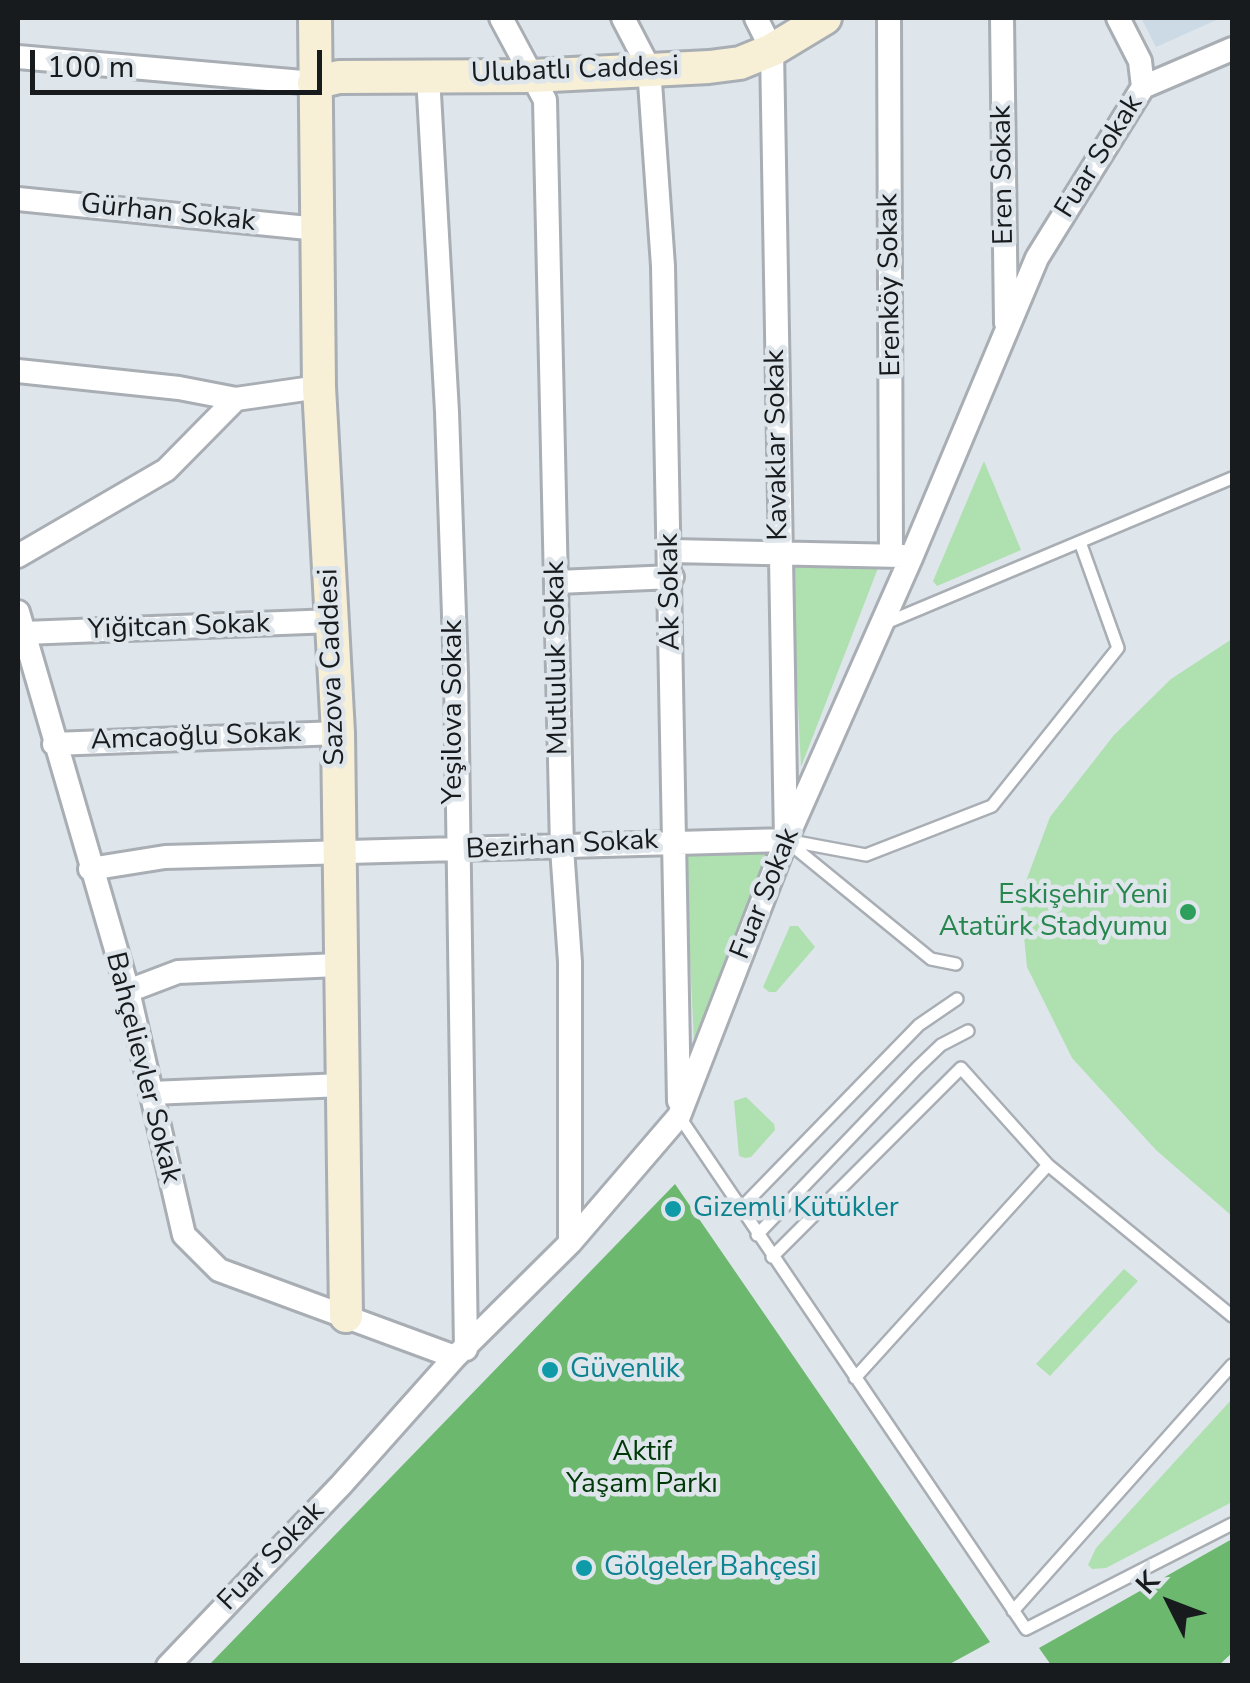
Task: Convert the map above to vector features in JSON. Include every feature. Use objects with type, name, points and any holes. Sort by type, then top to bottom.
[{"type":"street","name":"Sazova Caddesi","points":[[315,18],[319,387],[338,733],[338,965],[346,1316]]},
{"type":"street","name":"Mutluluk Sokak","points":[[501,18],[545,100],[562,848],[570,962],[570,1243]]},
{"type":"street","points":[[623,18],[649,68]]},
{"type":"street","points":[[756,18],[772,50]]},
{"type":"street","name":"Ulubatlı Caddesi","points":[[314,83],[338,78],[532,76],[710,68],[740,63],[772,50],[824,18]]},
{"type":"street","name":"Erenköy Sokak","points":[[889,18],[901,556]]},
{"type":"street","name":"Eren Sokak","points":[[1002,18],[1006,332]]},
{"type":"street","points":[[1118,18],[1140,61],[1143,87]]},
{"type":"street","name":"Fuar Sokak","points":[[168,1666],[341,1485],[460,1353],[570,1243],[679,1116],[786,840],[882,624],[901,556],[1037,258],[1143,87],[1232,49]]},
{"type":"street","name":"Kavaklar Sokak","points":[[772,50],[786,840]]},
{"type":"street","points":[[18,57],[314,83]]},
{"type":"street","name":"Ak Sokak","points":[[649,68],[664,266],[672,577],[671,841],[678,880],[679,1116]]},
{"type":"street","name":"Yeşilova Sokak","points":[[428,76],[447,412],[456,672],[455,852],[462,909],[460,1353]]},
{"type":"street","name":"Gürhan Sokak","points":[[18,199],[318,229]]},
{"type":"street","points":[[18,371],[179,388],[236,399],[319,387]]},
{"type":"street","points":[[18,556],[166,470],[236,399]]},
{"type":"street","points":[[671,551],[780,550],[901,556]]},
{"type":"street","points":[[558,582],[672,577]]},
{"type":"street","name":"Yiğitcan Sokak","points":[[21,622],[333,621]]},
{"type":"street","name":"Bahçelievler Sokak","points":[[21,622],[128,990],[184,1235],[219,1270],[460,1353]]},
{"type":"street","name":"Amcaoğlu Sokak","points":[[54,744],[338,733]]},
{"type":"street","name":"Bezirhan Sokak","points":[[90,869],[165,856],[338,850],[455,852],[671,841],[786,840]]},
{"type":"street","points":[[128,990],[178,972],[338,965]]},
{"type":"street","points":[[150,1093],[343,1085]]},
{"type":"lane","points":[[882,624],[1232,478]]},
{"type":"lane","points":[[786,840],[866,855],[992,806],[1118,648],[1080,542]]},
{"type":"lane","points":[[786,840],[932,959],[956,964]]},
{"type":"lane","points":[[740,1209],[919,1025],[957,998]]},
{"type":"lane","points":[[757,1236],[917,1068],[941,1045],[968,1032]]},
{"type":"lane","points":[[772,1257],[961,1068],[1048,1165],[1232,1316]]},
{"type":"lane","points":[[679,1116],[1026,1629],[1232,1524]]},
{"type":"lane","points":[[855,1378],[1048,1165]]},
{"type":"lane","points":[[1014,1610],[1232,1365]]},
{"type":"shaded area","points":[[1141,18],[1221,18],[1156,47]]},
{"type":"green space","points":[[984,461],[1021,550],[937,586],[933,581]]},
{"type":"green space","points":[[791,559],[880,563],[801,767]]},
{"type":"green space","name":"Eskişehir Yeni Atatürk Stadyumu","points":[[1232,639],[1232,1216],[1156,1150],[1072,1058],[1027,967],[1020,897],[1050,817],[1114,735],[1171,679]]},
{"type":"green space","points":[[770,854],[694,1041],[685,856]]},
{"type":"green space","points":[[790,926],[798,926],[815,947],[776,992],[769,992],[763,987]]},
{"type":"green space","points":[[746,1097],[774,1124],[775,1130],[751,1157],[745,1158],[739,1156],[734,1101]]},
{"type":"green space","name":"Aktif Yaşam Parkı","points":[[675,1184],[990,1642],[946,1666],[209,1665]]},
{"type":"green space","points":[[1124,1269],[1138,1281],[1050,1376],[1036,1364]]},
{"type":"green space","points":[[1232,1399],[1232,1502],[1106,1568],[1092,1569],[1088,1565],[1096,1548]]},
{"type":"green space","points":[[1232,1539],[1232,1653],[1219,1665],[1051,1665],[1039,1648]]},
{"type":"place","name":"Eskişehir Yeni Atatürk Stadyumu","points":[[1188,912]]},
{"type":"place","name":"Gizemli Kütükler","points":[[673,1209]]},
{"type":"place","name":"Güvenlik","points":[[550,1370]]},
{"type":"place","name":"Gölgeler Bahçesi","points":[[584,1568]]}]
